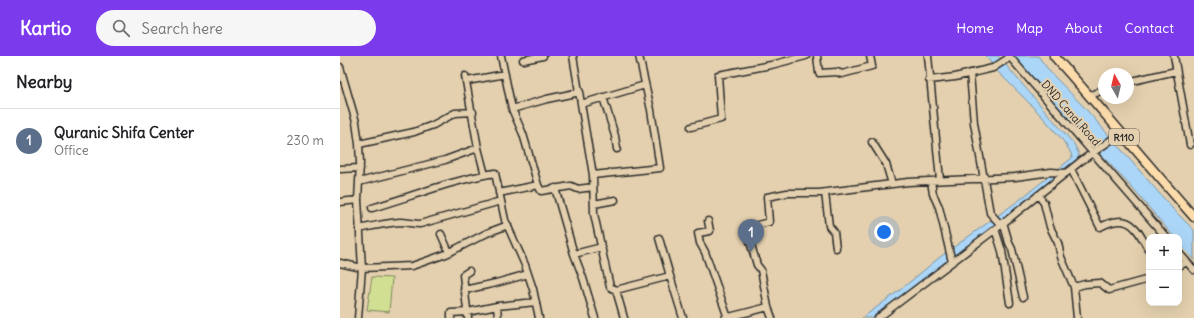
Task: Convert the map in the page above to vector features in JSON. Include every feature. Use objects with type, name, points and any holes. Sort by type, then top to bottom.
[{"type":"main road","name":"R110","points":[[1054,56],[1194,218]]},
{"type":"street","points":[[501,56],[512,109],[523,134],[541,191],[571,186],[578,189],[593,187]]},
{"type":"street","points":[[524,60],[543,56]]},
{"type":"street","points":[[572,56],[580,92],[593,174],[594,214],[610,287],[616,290],[670,276]]},
{"type":"street","points":[[593,174],[660,168],[651,110],[638,56]]},
{"type":"street","points":[[691,127],[721,119],[718,75],[748,68],[771,65],[781,59],[806,56]]},
{"type":"street","points":[[817,56],[819,73],[837,72],[842,74],[872,66],[870,56]]},
{"type":"street","points":[[928,56],[929,80],[937,139],[940,180]]},
{"type":"street","points":[[1174,56],[1190,145]]},
{"type":"street","points":[[929,80],[954,77],[994,68],[1009,57]]},
{"type":"street","name":"DND Canal Road","points":[[1009,57],[1163,234]]},
{"type":"street","points":[[340,67],[356,122],[359,144],[360,168],[358,200],[362,268],[358,318]]},
{"type":"street","points":[[1134,81],[1176,71]]},
{"type":"street","points":[[970,73],[974,123],[990,213],[1000,225],[1012,249],[1023,297]]},
{"type":"street","points":[[484,175],[466,79],[505,74]]},
{"type":"street","points":[[581,104],[645,84]]},
{"type":"street","points":[[1090,96],[1098,91]]},
{"type":"street","points":[[512,109],[548,98],[580,92]]},
{"type":"street","points":[[603,96],[615,136],[617,149]]},
{"type":"street","points":[[359,144],[414,132],[433,125],[455,114],[473,112]]},
{"type":"street","points":[[878,318],[1092,153],[1121,133]]},
{"type":"street","points":[[872,142],[886,164],[892,184]]},
{"type":"street","points":[[359,182],[445,160],[478,148]]},
{"type":"street","points":[[340,169],[360,168]]},
{"type":"street","points":[[772,318],[768,307],[761,270],[757,265],[746,228],[769,222],[767,197],[786,193],[825,193],[892,184],[940,180],[1015,177],[1069,171]]},
{"type":"street","points":[[1069,171],[1100,226],[1112,221],[1124,221],[1135,228],[1146,246]]},
{"type":"street","points":[[372,208],[451,183],[495,173],[505,220],[528,274],[539,318]]},
{"type":"street","points":[[931,181],[933,194],[939,207],[952,262]]},
{"type":"street","points":[[499,193],[538,185]]},
{"type":"street","points":[[556,188],[574,254],[595,318]]},
{"type":"street","points":[[825,193],[829,226],[834,232],[836,248]]},
{"type":"street","points":[[1038,195],[1044,203],[1050,227],[1058,243],[1061,257],[1074,287],[1077,318]]},
{"type":"street","points":[[340,202],[358,200]]},
{"type":"street","points":[[594,204],[615,200]]},
{"type":"street","points":[[359,230],[388,223],[403,222],[420,224],[501,201]]},
{"type":"street","points":[[708,221],[710,232],[698,233],[700,243],[705,252],[727,318],[768,307]]},
{"type":"street","points":[[340,263],[362,268],[412,266],[449,252],[487,233],[508,225]]},
{"type":"street","points":[[1000,225],[1002,251],[1010,302]]},
{"type":"street","points":[[441,234],[449,252]]},
{"type":"street","points":[[659,238],[683,318]]},
{"type":"street","points":[[574,254],[602,247]]},
{"type":"street","points":[[1182,256],[1194,270]]},
{"type":"street","points":[[1182,264],[1187,262]]},
{"type":"street","points":[[468,315],[463,275],[469,271]]},
{"type":"street","points":[[464,290],[528,274]]},
{"type":"street","points":[[1074,287],[1085,284],[1100,283],[1109,290],[1146,281]]},
{"type":"street","points":[[616,290],[624,318]]},
{"type":"street","points":[[451,318],[451,313],[468,315],[497,306],[536,302]]},
{"type":"street","points":[[497,306],[498,318]]},
{"type":"green space","points":[[372,277],[392,278],[389,312],[367,310]]},
{"type":"water","points":[[986,56],[998,56],[1074,144],[1079,154],[1078,158],[1050,182],[874,318],[862,318],[900,290],[940,257],[1018,201],[1072,158],[1070,151],[1063,140],[994,68]]},
{"type":"water","points":[[1013,56],[1038,56],[1050,72],[1085,108],[1173,209],[1194,230],[1194,260],[1182,246],[1182,234],[1171,234],[1133,189],[1060,110]]},
{"type":"place","name":"Quranic Shifa Center","points":[[751,252]]}]
